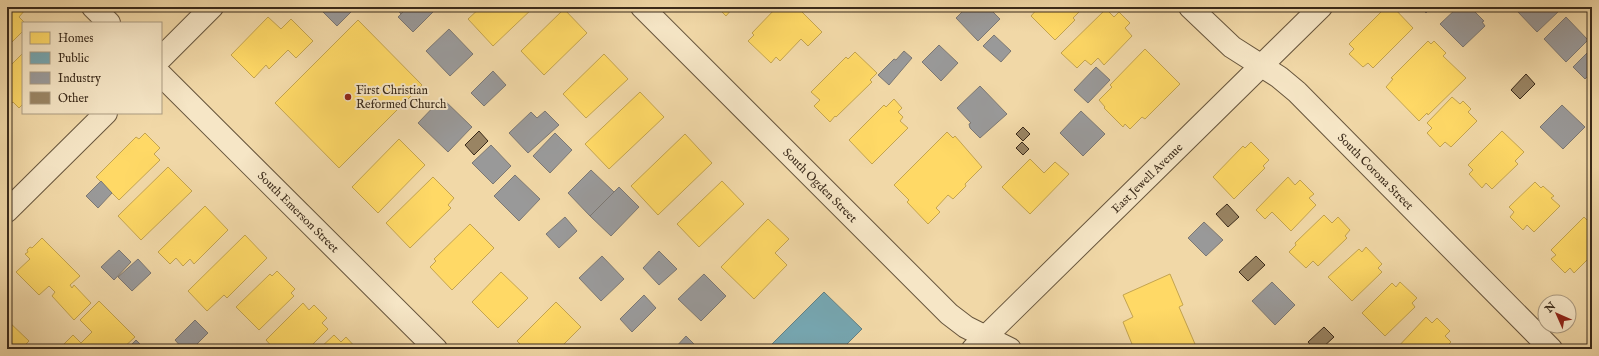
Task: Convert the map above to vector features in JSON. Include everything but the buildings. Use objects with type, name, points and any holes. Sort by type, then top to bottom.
[{"type":"street","points":[[93,7],[108,22]]},
{"type":"street","points":[[162,57],[212,7]]},
{"type":"street","name":"South Ogden Street","points":[[642,7],[948,314],[966,327],[979,343],[1010,349]]},
{"type":"street","name":"South Corona Street","points":[[1190,7],[1220,37],[1297,92],[1551,349]]},
{"type":"street","name":"East Jewell Avenue","points":[[979,343],[1321,7]]},
{"type":"street","name":"South Emerson Street","points":[[162,76],[436,349]]},
{"type":"street","points":[[7,211],[105,114]]},
{"type":"place","name":"First Christian Reformed Church","points":[[348,97]]}]
